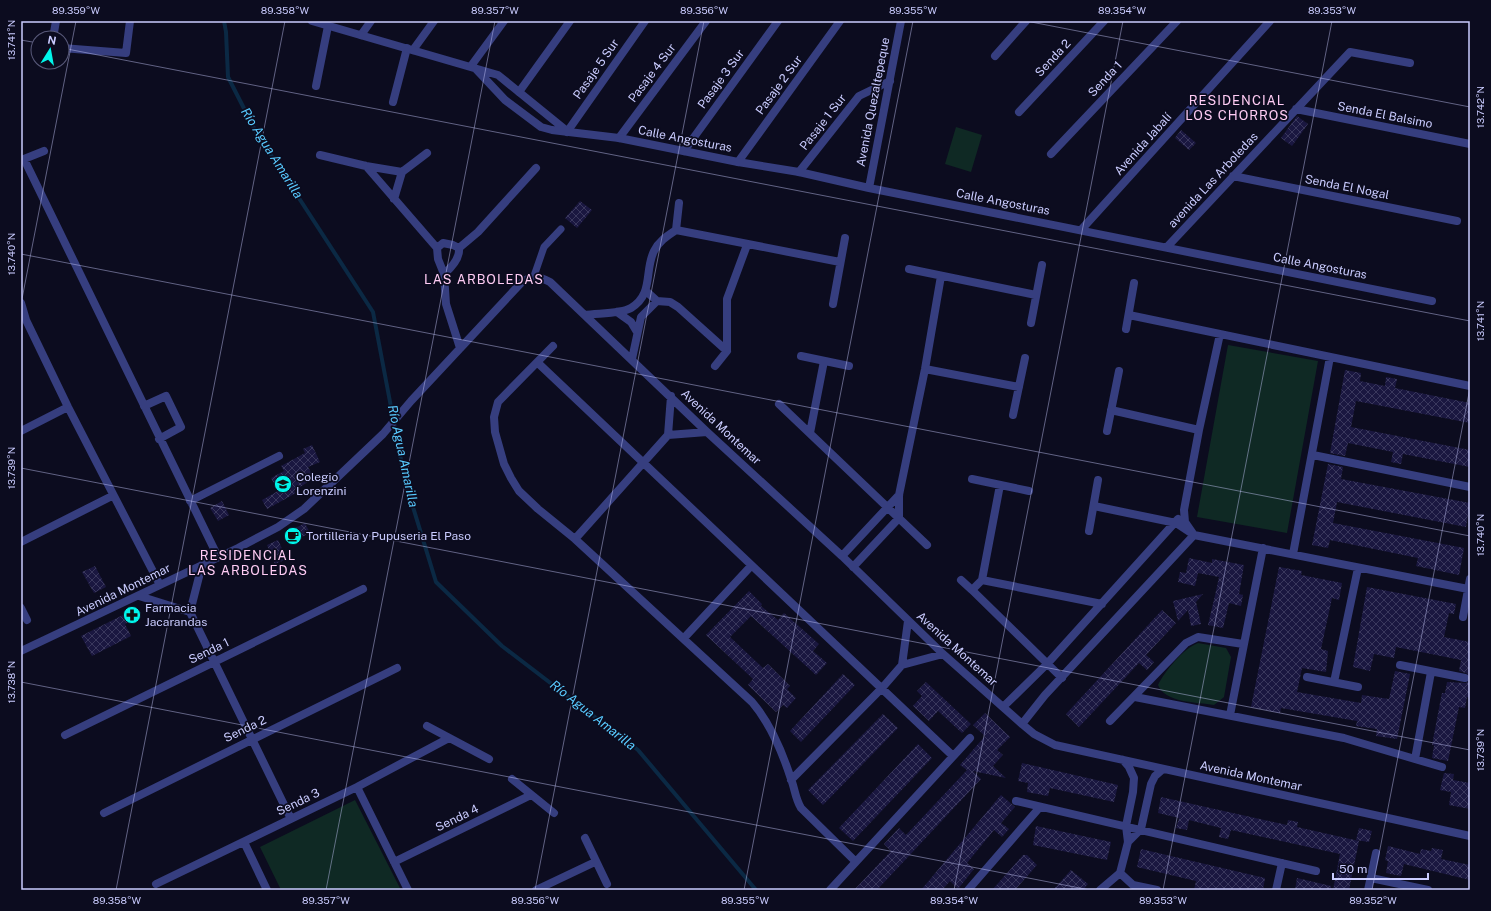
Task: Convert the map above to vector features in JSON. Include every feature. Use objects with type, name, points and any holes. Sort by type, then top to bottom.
[{"type":"street","points":[[70,49],[126,53],[130,21]]},
{"type":"street","points":[[312,21],[498,74],[567,132]]},
{"type":"street","points":[[361,35],[371,21]]},
{"type":"street","points":[[393,102],[410,49],[434,21]]},
{"type":"street","points":[[473,67],[504,21]]},
{"type":"street","points":[[519,92],[570,21]]},
{"type":"street","name":"Pasaje 5 Sur","points":[[567,132],[645,21]]},
{"type":"street","name":"Pasaje 4 Sur","points":[[619,138],[706,21]]},
{"type":"street","name":"Pasaje 3 Sur","points":[[684,151],[778,21]]},
{"type":"street","name":"Pasaje 2 Sur","points":[[738,162],[840,21]]},
{"type":"street","name":"Avenida Quezaltepeque","points":[[869,188],[901,21]]},
{"type":"street","points":[[994,56],[1026,21]]},
{"type":"street","name":"Senda 2","points":[[1019,112],[1104,21]]},
{"type":"street","name":"Senda 1","points":[[1051,154],[1177,21]]},
{"type":"street","name":"Avenida Jabalí","points":[[1081,230],[1270,21]]},
{"type":"street","points":[[316,86],[328,26]]},
{"type":"street","name":"avenida Las Arboledas","points":[[1167,247],[1350,52],[1410,63]]},
{"type":"street","name":"Calle Angosturas","points":[[473,67],[505,100],[541,127],[567,132],[619,138],[738,162],[799,172],[869,188],[1432,301]]},
{"type":"street","name":"Pasaje 1 Sur","points":[[799,172],[859,96],[890,81]]},
{"type":"street","name":"Senda El Balsimo","points":[[1296,109],[1470,144]]},
{"type":"street","points":[[44,151],[24,159],[218,558]]},
{"type":"street","points":[[394,199],[402,172],[427,153]]},
{"type":"street","points":[[320,155],[366,166],[402,172]]},
{"type":"street","points":[[366,166],[437,248],[438,259],[444,274],[446,304],[460,348]]},
{"type":"street","points":[[444,274],[451,268],[459,252],[459,248],[478,232],[536,168]]},
{"type":"street","name":"Senda El Nogal","points":[[1233,176],[1457,221]]},
{"type":"street","points":[[585,315],[617,312],[631,308],[646,291],[654,252],[662,240],[676,230],[680,203]]},
{"type":"street","points":[[676,230],[840,262]]},
{"type":"street","points":[[833,304],[845,238]]},
{"type":"street","points":[[437,248],[443,243],[453,244],[459,248]]},
{"type":"street","points":[[715,366],[727,351],[727,299],[747,245]]},
{"type":"street","points":[[1031,323],[1042,266]]},
{"type":"street","points":[[910,269],[1036,295]]},
{"type":"street","name":"Avenida Montemar","points":[[21,651],[218,558],[278,527],[304,509],[383,434],[411,401],[521,283],[527,278],[534,276],[550,282],[707,432],[842,556],[943,654],[1034,734],[1055,745],[1470,836]]},
{"type":"street","points":[[853,567],[899,518],[899,495],[925,369],[941,276]]},
{"type":"street","points":[[1126,329],[1134,283]]},
{"type":"street","points":[[646,291],[657,301],[670,302],[678,307],[727,351]]},
{"type":"street","points":[[632,359],[641,318],[657,301]]},
{"type":"street","points":[[21,304],[24,321],[112,496],[160,585]]},
{"type":"street","points":[[617,312],[631,322],[637,332]]},
{"type":"street","points":[[1129,315],[1470,386]]},
{"type":"street","points":[[1194,535],[1185,522],[1184,510],[1199,430],[1220,334]]},
{"type":"street","points":[[553,346],[538,363],[498,402],[494,417],[495,432],[504,464],[519,491],[538,509],[575,539],[684,638],[764,716],[791,780],[795,798],[801,808],[855,862]]},
{"type":"street","points":[[801,356],[849,366]]},
{"type":"street","points":[[1293,554],[1313,455],[1330,357]]},
{"type":"street","points":[[1013,415],[1025,358]]},
{"type":"street","points":[[810,432],[824,361]]},
{"type":"street","points":[[538,363],[643,465],[953,756]]},
{"type":"street","points":[[925,369],[1019,387]]},
{"type":"street","points":[[1107,431],[1119,371]]},
{"type":"street","points":[[144,406],[166,396],[181,427],[159,439]]},
{"type":"street","points":[[575,539],[643,465],[668,435],[670,396]]},
{"type":"street","points":[[779,404],[927,545]]},
{"type":"street","points":[[21,431],[68,407]]},
{"type":"street","points":[[1111,410],[1199,430]]},
{"type":"street","points":[[668,435],[707,432]]},
{"type":"street","points":[[1313,455],[1470,487]]},
{"type":"street","points":[[190,501],[279,456]]},
{"type":"street","points":[[972,479],[1029,491]]},
{"type":"street","points":[[1089,531],[1098,480]]},
{"type":"street","points":[[972,590],[982,580],[1000,485]]},
{"type":"street","points":[[842,556],[899,495]]},
{"type":"street","points":[[21,542],[112,496]]},
{"type":"street","points":[[1094,506],[1176,523],[1194,535],[1468,589]]},
{"type":"street","points":[[1003,707],[1047,664],[1176,523],[1184,510]]},
{"type":"street","points":[[1022,724],[1062,678],[1194,535]]},
{"type":"street","points":[[1230,715],[1263,548]]},
{"type":"street","points":[[202,565],[190,612],[291,819]]},
{"type":"street","points":[[684,638],[750,566]]},
{"type":"street","points":[[1334,682],[1358,568]]},
{"type":"street","points":[[961,580],[1062,678]]},
{"type":"street","points":[[982,580],[1102,604]]},
{"type":"street","points":[[1463,616],[1470,580]]},
{"type":"street","name":"Senda 1","points":[[65,735],[363,588]]},
{"type":"street","points":[[139,596],[190,612]]},
{"type":"street","points":[[21,608],[27,620]]},
{"type":"street","points":[[791,780],[882,688],[902,665],[908,621]]},
{"type":"street","points":[[1110,721],[1135,698],[1186,643],[1198,637],[1243,644]]},
{"type":"street","points":[[902,665],[943,654]]},
{"type":"street","points":[[1400,665],[1465,678]]},
{"type":"street","name":"Senda 2","points":[[104,813],[397,668]]},
{"type":"street","points":[[1415,759],[1431,672]]},
{"type":"street","points":[[1307,677],[1358,687]]},
{"type":"street","points":[[1135,698],[1344,738],[1442,767]]},
{"type":"street","points":[[427,726],[489,759]]},
{"type":"street","name":"Senda 3","points":[[156,884],[357,787],[449,738]]},
{"type":"street","points":[[830,890],[970,738]]},
{"type":"street","points":[[1100,890],[1120,873],[1128,842],[1126,826],[1133,792],[1134,778],[1124,760]]},
{"type":"street","points":[[1128,842],[1141,829],[1151,784],[1155,776],[1164,769]]},
{"type":"street","points":[[512,779],[554,813]]},
{"type":"street","points":[[357,787],[408,890]]},
{"type":"street","name":"Senda 4","points":[[394,862],[531,795]]},
{"type":"street","points":[[1016,801],[1316,871]]},
{"type":"street","points":[[968,890],[1040,807]]},
{"type":"street","points":[[585,838],[607,884]]},
{"type":"street","points":[[244,842],[267,890]]},
{"type":"street","points":[[1368,890],[1376,854]]},
{"type":"street","points":[[536,890],[596,862]]},
{"type":"street","points":[[1276,890],[1282,863]]},
{"type":"street","points":[[1120,873],[1132,885],[1157,890]]},
{"type":"street","points":[[1371,878],[1428,890]]},
{"type":"lane","points":[[534,276],[544,247],[561,229]]},
{"type":"green space","points":[[956,127],[982,135],[971,172],[945,164]]},
{"type":"green space","points":[[1228,345],[1318,361],[1287,533],[1197,517]]},
{"type":"green space","points":[[1198,643],[1226,648],[1231,657],[1224,697],[1214,705],[1182,701],[1167,695],[1158,685],[1175,661],[1187,650]]},
{"type":"green space","points":[[355,800],[401,890],[281,890],[260,847]]},
{"type":"building","points":[[1297,116],[1308,124],[1292,146],[1281,138]]},
{"type":"building","points":[[1181,130],[1196,143],[1189,150],[1175,138]]},
{"type":"building","points":[[580,201],[592,210],[577,228],[565,218]]},
{"type":"building","points":[[1345,370],[1361,373],[1360,381],[1385,386],[1386,377],[1397,379],[1395,388],[1470,403],[1470,423],[1356,401],[1351,427],[1470,450],[1470,467],[1403,454],[1401,464],[1391,462],[1393,452],[1348,443],[1345,456],[1330,453]]},
{"type":"building","points":[[312,445],[320,462],[308,467],[314,478],[294,491],[296,493],[267,509],[262,500],[278,491],[271,478],[284,471],[281,466],[305,453],[303,449]]},
{"type":"building","points":[[1328,464],[1343,467],[1341,479],[1470,503],[1466,527],[1337,502],[1333,523],[1464,548],[1459,575],[1416,566],[1418,558],[1330,540],[1328,548],[1312,545]]},
{"type":"building","points":[[222,501],[229,515],[218,521],[210,508]]},
{"type":"building","points":[[305,523],[310,533],[291,542],[286,533]]},
{"type":"building","points":[[278,540],[287,559],[275,564],[267,545]]},
{"type":"building","points":[[1189,558],[1212,563],[1212,559],[1244,565],[1239,594],[1243,595],[1241,606],[1229,603],[1223,628],[1208,625],[1219,577],[1198,573],[1195,586],[1178,582],[1180,572],[1186,573]]},
{"type":"building","points":[[95,566],[106,587],[94,593],[82,572]]},
{"type":"building","points":[[1279,567],[1302,571],[1301,575],[1342,583],[1339,600],[1332,598],[1321,649],[1328,651],[1326,672],[1302,668],[1297,692],[1361,703],[1362,695],[1389,699],[1395,671],[1410,674],[1397,739],[1376,736],[1377,729],[1356,726],[1357,721],[1281,708],[1280,713],[1251,707]]},
{"type":"building","points":[[1367,587],[1456,604],[1454,614],[1449,613],[1444,637],[1470,642],[1470,676],[1459,671],[1461,660],[1396,647],[1394,658],[1374,654],[1370,671],[1353,667]]},
{"type":"building","points":[[749,591],[762,604],[761,606],[778,620],[784,613],[819,644],[813,651],[827,663],[816,675],[751,616],[730,637],[763,668],[768,664],[790,686],[787,689],[796,698],[787,708],[783,705],[776,712],[748,685],[753,679],[706,635]]},
{"type":"building","points":[[1203,594],[1196,602],[1201,624],[1191,626],[1188,610],[1178,621],[1173,601]]},
{"type":"building","points":[[135,609],[139,617],[125,624],[131,636],[92,656],[81,636]]},
{"type":"building","points":[[1162,610],[1176,623],[1146,655],[1154,662],[1147,670],[1139,663],[1079,727],[1066,714]]},
{"type":"building","points":[[843,674],[855,685],[801,742],[790,731]]},
{"type":"building","points":[[1470,680],[1470,698],[1467,697],[1465,708],[1459,707],[1448,761],[1432,758],[1434,745],[1432,745],[1440,703],[1442,693],[1445,693],[1447,682],[1466,683]]},
{"type":"building","points":[[926,682],[971,724],[962,733],[938,711],[929,721],[913,706],[922,696],[917,691]]},
{"type":"building","points":[[985,713],[1010,737],[997,750],[1003,755],[993,766],[1006,778],[973,771],[981,779],[877,890],[854,890],[891,851],[884,844],[899,828],[906,835],[967,770],[960,765],[985,736],[973,725]]},
{"type":"building","points":[[883,714],[898,728],[823,805],[808,790]]},
{"type":"building","points":[[918,744],[932,758],[853,841],[839,828]]},
{"type":"building","points":[[1022,763],[1118,785],[1114,802],[1050,788],[1048,796],[1027,792],[1028,783],[1018,781]]},
{"type":"building","points":[[1444,773],[1454,774],[1453,780],[1470,783],[1470,809],[1449,805],[1451,792],[1440,790]]},
{"type":"building","points":[[1001,795],[1015,807],[1001,823],[1009,829],[1002,837],[994,830],[967,863],[974,869],[958,889],[950,881],[942,890],[921,890]]},
{"type":"building","points":[[1161,797],[1287,825],[1288,820],[1298,822],[1297,827],[1359,841],[1349,890],[1333,890],[1340,854],[1231,830],[1228,839],[1219,837],[1221,828],[1189,820],[1187,830],[1176,828],[1179,818],[1158,813]]},
{"type":"building","points":[[1036,826],[1111,842],[1107,860],[1033,845]]},
{"type":"building","points":[[1359,828],[1372,831],[1369,842],[1356,840]]},
{"type":"building","points":[[1388,846],[1420,854],[1421,849],[1431,851],[1432,848],[1443,850],[1441,859],[1470,865],[1470,880],[1404,864],[1401,876],[1386,873],[1388,861],[1385,860]]},
{"type":"building","points":[[1141,849],[1265,878],[1263,890],[1194,890],[1196,881],[1137,867]]},
{"type":"building","points":[[1023,855],[1027,855],[1037,865],[1015,890],[992,890]]},
{"type":"building","points":[[1071,870],[1088,884],[1083,890],[1053,890]]},
{"type":"building","points":[[1297,878],[1331,886],[1331,890],[1295,890]]},
{"type":"waterway","name":"Río Agua Amarilla","points":[[224,21],[226,32],[228,77],[256,132],[373,312],[405,481],[436,582],[502,646],[638,750],[756,890]]},
{"type":"place","name":"Colegio Lorenzini","points":[[283,484]]},
{"type":"place","name":"Tortilleria y Pupuseria El Paso","points":[[293,536]]},
{"type":"place","name":"Farmacia Jacarandas","points":[[132,615]]},
{"type":"district","name":"RESIDENCIAL LOS CHORROS","points":[[1237,108]]},
{"type":"district","name":"LAS ARBOLEDAS","points":[[484,279]]},
{"type":"district","name":"RESIDENCIAL LAS ARBOLEDAS","points":[[248,562]]}]
